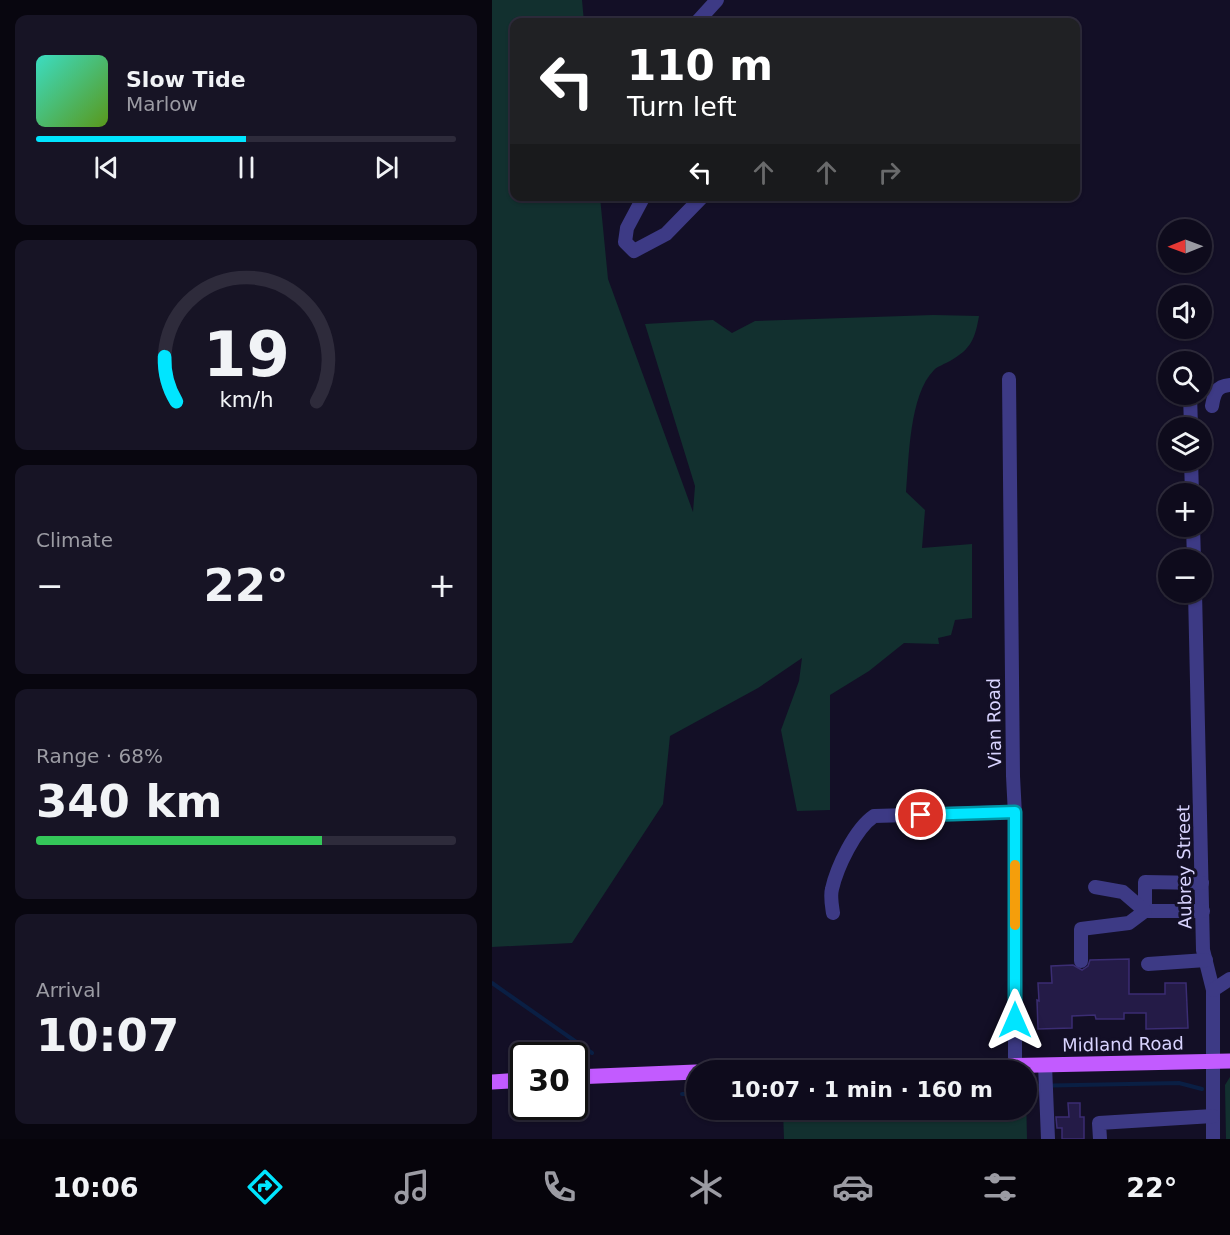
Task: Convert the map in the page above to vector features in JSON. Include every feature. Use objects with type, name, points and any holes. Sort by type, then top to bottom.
[{"type":"main road","name":"Midland Road","points":[[1037,1070],[1045,1072],[1230,1061]]},
{"type":"main road","points":[[588,1076],[686,1072]]},
{"type":"main road","points":[[492,1082],[510,1081]]},
{"type":"street","points":[[700,18],[717,0]]},
{"type":"street","points":[[641,201],[627,228],[625,242],[634,251],[666,234],[698,201]]},
{"type":"street","name":"Vian Road","points":[[1008,379],[1012,776],[1015,812],[1015,1060]]},
{"type":"street","points":[[1212,406],[1214,393],[1230,385]]},
{"type":"street","name":"Aubrey Street","points":[[1195,603],[1203,950],[1213,990],[1212,1139]]},
{"type":"street","points":[[833,913],[831,891],[846,851],[864,822],[874,816],[1015,812]]},
{"type":"street","points":[[1144,911],[1145,882],[1202,883]]},
{"type":"street","points":[[1095,887],[1123,892],[1144,911]]},
{"type":"street","points":[[1081,961],[1082,929],[1129,922],[1144,911],[1203,911]]},
{"type":"street","points":[[1148,964],[1206,960]]},
{"type":"street","points":[[1213,990],[1230,979]]},
{"type":"street","points":[[1045,1072],[1048,1139]]},
{"type":"street","points":[[1100,1139],[1099,1122],[1213,1116]]},
{"type":"green space","points":[[492,0],[582,0],[584,18],[510,18],[510,201],[600,201],[608,279],[693,512],[695,486],[645,324],[713,320],[732,333],[755,321],[933,315],[979,316],[971,343],[957,357],[934,370],[920,395],[912,428],[906,492],[925,510],[922,548],[972,544],[972,618],[955,620],[951,635],[938,638],[939,644],[904,643],[869,671],[830,695],[830,810],[797,811],[781,730],[799,681],[802,658],[758,688],[670,736],[663,804],[572,943],[492,947]]},
{"type":"green space","points":[[1230,1077],[1230,1139],[1226,1139],[1225,1085]]},
{"type":"green space","points":[[783,1120],[1027,1120],[1027,1139],[784,1139]]},
{"type":"building","points":[[1129,959],[1129,994],[1165,994],[1165,983],[1186,983],[1188,1028],[1146,1029],[1146,1013],[1124,1013],[1124,1019],[1096,1019],[1095,1015],[1072,1016],[1072,1028],[1038,1029],[1038,983],[1052,983],[1051,966],[1073,965],[1082,970],[1088,966],[1090,960]]},
{"type":"building","points":[[1068,1103],[1080,1103],[1080,1117],[1084,1117],[1084,1139],[1062,1139],[1062,1128],[1057,1128],[1056,1117],[1069,1117]]},
{"type":"waterway","points":[[492,983],[592,1053]]},
{"type":"waterway","points":[[1037,1086],[1179,1083],[1202,1089]]},
{"type":"slow traffic","points":[[1015,865],[1015,925]]},
{"type":"route","points":[[921,815],[1015,812],[1015,1020]]}]
